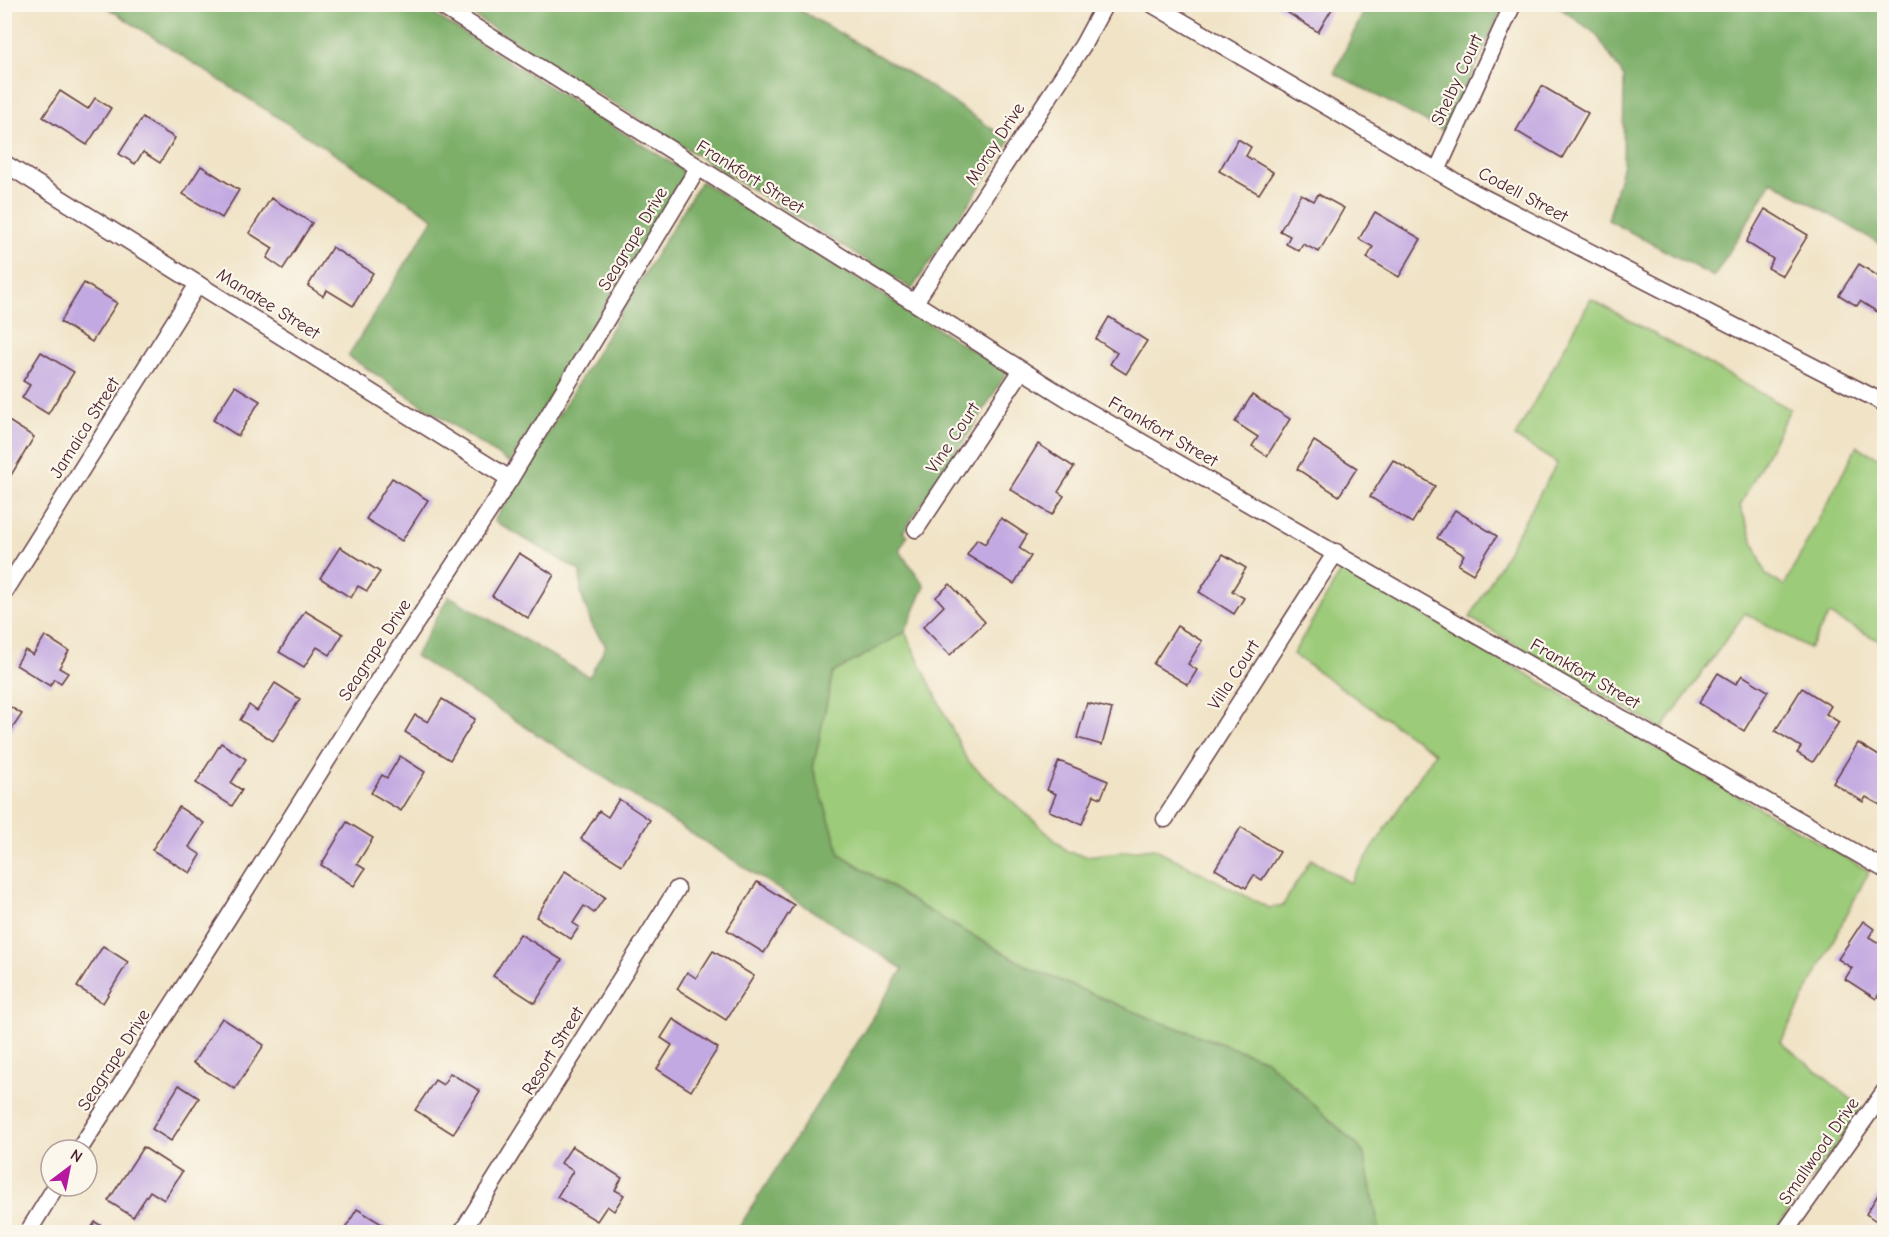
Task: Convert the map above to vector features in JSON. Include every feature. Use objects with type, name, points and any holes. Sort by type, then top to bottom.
[{"type":"street","name":"Frankfort Street","points":[[438,4],[1084,409],[1884,869]]},
{"type":"street","name":"Moray Drive","points":[[915,302],[1083,45],[1105,4]]},
{"type":"street","name":"Codell Street","points":[[1152,4],[1483,197],[1884,403]]},
{"type":"street","name":"Shelby Court","points":[[1437,171],[1513,4]]},
{"type":"street","name":"Manatee Street","points":[[4,163],[510,480]]},
{"type":"street","name":"Seagrape Drive","points":[[87,1138],[358,711],[510,480],[698,168]]},
{"type":"street","name":"Jamaica Street","points":[[4,592],[198,284]]},
{"type":"street","name":"Vine Court","points":[[916,529],[1022,370]]},
{"type":"street","name":"Villa Court","points":[[1165,819],[1336,552]]},
{"type":"street","name":"Resort Street","points":[[462,1233],[677,889]]},
{"type":"street","name":"Smallwood Drive","points":[[1785,1233],[1884,1092]]},
{"type":"street","points":[[28,1233],[49,1198]]},
{"type":"green space","points":[[103,5],[419,5],[686,172],[510,463],[348,356],[434,218]]},
{"type":"green space","points":[[456,5],[791,5],[917,78],[1010,141],[912,289]]},
{"type":"green space","points":[[1367,5],[1504,5],[1445,132],[1334,73]]},
{"type":"green space","points":[[1556,5],[1884,5],[1884,246],[1772,181],[1714,277],[1608,220],[1623,164],[1624,77],[1596,34]]},
{"type":"green space","points":[[701,181],[1007,372],[903,532],[908,535],[899,550],[925,586],[905,632],[833,673],[813,768],[840,854],[920,906],[1034,970],[1150,1018],[1266,1060],[1363,1151],[1380,1232],[736,1232],[903,969],[415,656],[449,596],[589,677],[606,646],[592,626],[581,594],[580,571],[494,521]]},
{"type":"green space","points":[[1591,299],[1790,409],[1740,506],[1766,575],[1784,586],[1857,446],[1884,461],[1884,643],[1829,615],[1809,648],[1745,613],[1662,729],[1470,618],[1557,463],[1515,437]]},
{"type":"green space","points":[[1343,568],[1869,871],[1781,1042],[1862,1108],[1774,1232],[1380,1232],[1363,1151],[1266,1060],[1150,1018],[1034,970],[920,906],[840,854],[813,768],[833,672],[905,632],[967,760],[1068,852],[1086,856],[1154,848],[1269,908],[1283,905],[1311,859],[1350,883],[1435,753],[1293,654]]},
{"type":"building","points":[[1274,4],[1335,4],[1318,32]]},
{"type":"building","points":[[1542,86],[1588,113],[1562,158],[1516,131]]},
{"type":"building","points":[[60,91],[88,109],[95,98],[111,108],[87,145],[43,117]]},
{"type":"building","points":[[142,118],[175,138],[160,163],[143,152],[135,164],[119,154]]},
{"type":"building","points":[[1238,139],[1251,147],[1246,156],[1273,172],[1259,194],[1219,171]]},
{"type":"building","points":[[201,166],[239,190],[222,218],[183,194]]},
{"type":"building","points":[[1301,194],[1314,201],[1318,194],[1344,208],[1319,252],[1303,244],[1299,251],[1286,244],[1290,236],[1280,231]]},
{"type":"building","points":[[271,198],[312,223],[283,269],[267,258],[273,248],[249,233]]},
{"type":"building","points":[[1765,209],[1808,235],[1783,276],[1768,268],[1773,259],[1746,242]]},
{"type":"building","points":[[1375,212],[1421,239],[1399,277],[1367,258],[1373,247],[1359,239]]},
{"type":"building","points":[[332,247],[373,273],[353,306],[327,290],[323,296],[308,286]]},
{"type":"building","points":[[1859,264],[1884,280],[1884,305],[1879,313],[1860,301],[1857,306],[1839,295]]},
{"type":"building","points":[[84,283],[117,303],[92,342],[60,322]]},
{"type":"building","points":[[1109,317],[1147,341],[1126,374],[1110,364],[1117,353],[1096,339]]},
{"type":"building","points":[[41,352],[74,372],[48,414],[22,398],[30,385],[23,381]]},
{"type":"building","points":[[235,386],[260,401],[238,436],[213,420]]},
{"type":"building","points":[[1252,395],[1290,419],[1267,456],[1252,446],[1258,437],[1235,422]]},
{"type":"building","points":[[4,418],[34,437],[7,482],[4,480]]},
{"type":"building","points":[[1314,441],[1357,468],[1339,496],[1297,469]]},
{"type":"building","points":[[1038,444],[1074,467],[1058,492],[1064,496],[1052,515],[1010,489]]},
{"type":"building","points":[[1393,460],[1435,486],[1412,523],[1370,497]]},
{"type":"building","points":[[392,478],[428,500],[402,541],[366,519]]},
{"type":"building","points":[[1455,510],[1497,536],[1473,574],[1458,565],[1464,555],[1437,538]]},
{"type":"building","points":[[1001,518],[1027,535],[1019,548],[1031,556],[1014,584],[967,555],[977,539],[985,544]]},
{"type":"building","points":[[340,547],[380,572],[367,591],[358,586],[351,598],[320,578]]},
{"type":"building","points":[[519,553],[554,575],[528,618],[492,596]]},
{"type":"building","points":[[1223,554],[1246,568],[1232,591],[1244,598],[1234,614],[1199,592]]},
{"type":"building","points":[[950,584],[985,622],[950,655],[923,627],[944,606],[936,597]]},
{"type":"building","points":[[305,611],[343,634],[330,655],[317,647],[304,667],[279,652]]},
{"type":"building","points":[[1177,626],[1202,641],[1188,664],[1197,670],[1188,685],[1153,664]]},
{"type":"building","points":[[45,636],[69,651],[59,668],[68,673],[61,683],[54,679],[50,686],[16,665],[25,650],[33,655]]},
{"type":"building","points":[[1718,673],[1736,684],[1742,675],[1768,691],[1744,731],[1699,703]]},
{"type":"building","points":[[275,683],[300,699],[273,741],[240,720],[249,705],[257,711]]},
{"type":"building","points":[[1802,688],[1831,706],[1826,714],[1839,722],[1813,762],[1797,753],[1801,747],[1775,731]]},
{"type":"building","points":[[442,699],[475,719],[450,760],[405,732],[415,715],[428,722]]},
{"type":"building","points":[[4,703],[22,714],[4,741]]},
{"type":"building","points":[[1087,703],[1112,709],[1102,745],[1077,738]]},
{"type":"building","points":[[221,743],[246,759],[231,783],[242,790],[232,806],[196,783]]},
{"type":"building","points":[[1858,743],[1884,759],[1884,798],[1880,805],[1866,797],[1863,802],[1833,783]]},
{"type":"building","points":[[400,756],[425,772],[401,811],[371,793],[382,775],[387,778]]},
{"type":"building","points":[[1059,761],[1108,781],[1101,798],[1094,795],[1082,824],[1049,811],[1056,794],[1047,790]]},
{"type":"building","points":[[619,799],[650,820],[622,865],[581,839],[599,811],[608,817]]},
{"type":"building","points":[[179,807],[204,823],[189,847],[201,855],[190,873],[152,850]]},
{"type":"building","points":[[347,822],[373,838],[357,864],[365,869],[354,886],[321,865]]},
{"type":"building","points":[[1241,827],[1280,852],[1262,880],[1254,875],[1246,888],[1215,869]]},
{"type":"building","points":[[565,871],[605,897],[594,913],[584,906],[573,923],[579,927],[571,939],[536,917]]},
{"type":"building","points":[[757,882],[794,905],[764,953],[727,930]]},
{"type":"building","points":[[1863,921],[1874,929],[1869,937],[1882,945],[1884,941],[1884,986],[1876,999],[1845,979],[1852,968],[1838,959]]},
{"type":"building","points":[[520,934],[562,960],[535,1003],[493,976]]},
{"type":"building","points":[[103,946],[128,962],[103,1003],[77,987]]},
{"type":"building","points":[[713,951],[754,976],[726,1020],[677,989],[687,972],[696,978]]},
{"type":"building","points":[[222,1018],[264,1045],[235,1089],[193,1063]]},
{"type":"building","points":[[673,1019],[718,1048],[691,1091],[657,1069],[672,1045],[661,1038]]},
{"type":"building","points":[[450,1073],[480,1091],[453,1134],[415,1110],[435,1080],[443,1085]]},
{"type":"building","points":[[179,1085],[199,1098],[171,1141],[152,1129]]},
{"type":"building","points":[[572,1146],[622,1178],[615,1190],[624,1195],[614,1211],[607,1206],[597,1221],[557,1197],[573,1171],[561,1163]]},
{"type":"building","points":[[143,1147],[182,1172],[164,1200],[150,1191],[133,1217],[108,1201]]},
{"type":"building","points":[[1884,1185],[1884,1226],[1866,1214]]},
{"type":"building","points":[[357,1209],[395,1232],[343,1232]]},
{"type":"building","points":[[95,1222],[112,1232],[89,1232]]}]
